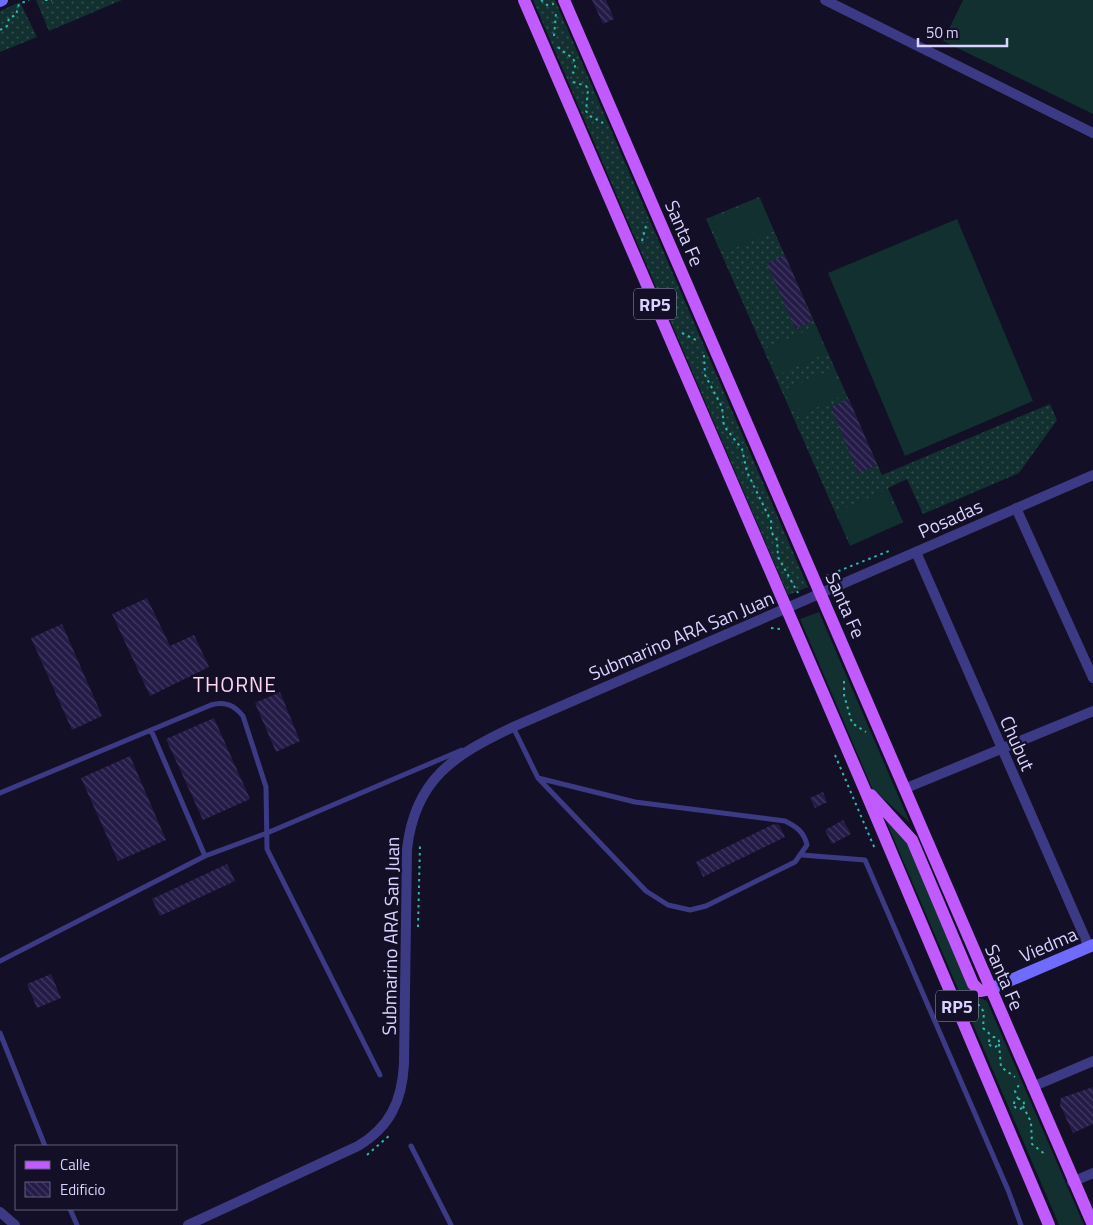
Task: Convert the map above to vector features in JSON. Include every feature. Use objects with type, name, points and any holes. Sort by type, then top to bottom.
[{"type":"main road","name":"RP5","points":[[524,0],[864,788],[1050,1225]]},
{"type":"main road","name":"Santa Fe","points":[[564,0],[821,593],[990,990],[1024,1082],[1093,1225]]},
{"type":"main road","points":[[864,788],[912,840],[973,984],[980,991],[990,990]]},
{"type":"street","points":[[825,0],[1093,133]]},
{"type":"street","name":"Posadas","points":[[821,593],[1093,475]]},
{"type":"street","points":[[1016,508],[1093,678]]},
{"type":"street","name":"Chubut","points":[[916,552],[1091,946]]},
{"type":"street","name":"Submarino ARA San Juan","points":[[188,1225],[358,1146],[372,1138],[393,1114],[399,1099],[404,1064],[407,849],[410,828],[424,792],[436,776],[474,745],[821,593]]},
{"type":"street","points":[[904,789],[1093,711]]},
{"type":"street","name":"Viedma","points":[[990,990],[1091,946]]},
{"type":"street","points":[[1024,1082],[1093,1061]]},
{"type":"street","points":[[1072,1182],[1093,1173]]},
{"type":"street","points":[[0,1212],[15,1225]]},
{"type":"lane","points":[[0,793],[211,705],[220,703],[236,709],[243,716],[262,770],[268,805],[267,848],[380,1075]]},
{"type":"lane","points":[[512,727],[538,778],[646,891],[668,905],[690,910],[706,906],[795,862],[802,855],[807,845],[804,835],[796,826],[786,821],[635,802],[538,778]]},
{"type":"lane","points":[[151,730],[205,856]]},
{"type":"lane","points":[[0,961],[205,856],[267,833],[474,745]]},
{"type":"lane","points":[[802,855],[865,860],[1008,1190],[1021,1225]]},
{"type":"lane","points":[[0,1033],[45,1145]]},
{"type":"lane","points":[[411,1146],[451,1225]]},
{"type":"lane","points":[[70,1210],[77,1225]]},
{"type":"path","points":[[0,30],[7,26],[9,18],[16,15],[19,4],[29,0]]},
{"type":"path","points":[[45,0],[52,0]]},
{"type":"path","points":[[541,0],[547,5],[554,4],[558,12],[556,13],[554,39]]},
{"type":"path","points":[[556,43],[575,62],[576,68],[570,78],[571,81],[586,86],[588,89],[586,111],[594,119],[608,125]]},
{"type":"path","points":[[646,249],[642,240],[648,218]]},
{"type":"path","points":[[680,331],[701,342]]},
{"type":"path","points":[[704,349],[706,375],[722,407],[724,426],[742,449],[747,472],[771,521],[771,532],[777,540],[778,556],[803,602]]},
{"type":"path","points":[[763,631],[772,627],[781,629]]},
{"type":"path","points":[[846,676],[844,695],[852,723],[868,733]]},
{"type":"path","points":[[832,748],[875,849]]},
{"type":"path","points":[[418,933],[420,839]]},
{"type":"path","points":[[999,1044],[1001,1067],[1024,1082],[1015,1091],[1018,1099],[1022,1100],[1031,1122],[1032,1144],[1046,1155]]},
{"type":"path","points":[[1018,1099],[1014,1102],[1015,1107],[1019,1109],[1023,1106]]},
{"type":"path","points":[[361,1157],[387,1140],[391,1133]]},
{"type":"green space","points":[[36,0],[122,0],[49,31]]},
{"type":"green space","points":[[533,0],[555,0],[808,587],[788,595]]},
{"type":"green space","points":[[963,0],[1093,0],[1093,114],[943,41]]},
{"type":"green space","points":[[20,2],[37,37],[0,52],[0,11]]},
{"type":"green space","points":[[759,197],[882,475],[1050,404],[1057,420],[1019,473],[923,514],[907,479],[888,488],[903,522],[850,546],[706,219]]},
{"type":"green space","points":[[760,198],[774,231],[724,253],[710,220]]},
{"type":"green space","points":[[957,219],[1033,401],[905,456],[828,273]]},
{"type":"green space","points":[[815,327],[827,353],[778,375],[767,348]]},
{"type":"green space","points":[[833,369],[844,395],[796,417],[784,390]]},
{"type":"green space","points":[[886,490],[901,523],[851,545],[836,512]]},
{"type":"green space","points":[[819,612],[910,823],[872,788],[800,619]]},
{"type":"green space","points":[[884,816],[906,839],[973,995],[987,1001],[1084,1225],[1059,1225]]},
{"type":"building","points":[[592,0],[606,0],[614,19],[603,24]]},
{"type":"building","points":[[785,255],[813,321],[795,329],[767,263]]},
{"type":"building","points":[[849,399],[877,465],[858,473],[831,407]]},
{"type":"building","points":[[147,598],[170,646],[194,635],[209,667],[150,696],[112,614]]},
{"type":"building","points":[[62,624],[102,716],[72,730],[31,638]]},
{"type":"building","points":[[280,692],[300,741],[276,752],[255,703]]},
{"type":"building","points":[[214,718],[250,799],[203,820],[166,739]]},
{"type":"building","points":[[130,756],[166,840],[118,861],[81,778]]},
{"type":"building","points":[[823,792],[827,802],[815,808],[810,798]]},
{"type":"building","points":[[843,820],[851,834],[832,844],[825,830]]},
{"type":"building","points":[[774,824],[779,825],[785,837],[703,877],[696,862]]},
{"type":"building","points":[[227,864],[235,881],[160,916],[152,899]]},
{"type":"building","points":[[51,974],[61,998],[37,1008],[27,984]]},
{"type":"building","points":[[1093,1087],[1093,1124],[1073,1133],[1060,1105],[1061,1098]]},
{"type":"district","name":"THORNE","points":[[235,684]]}]
